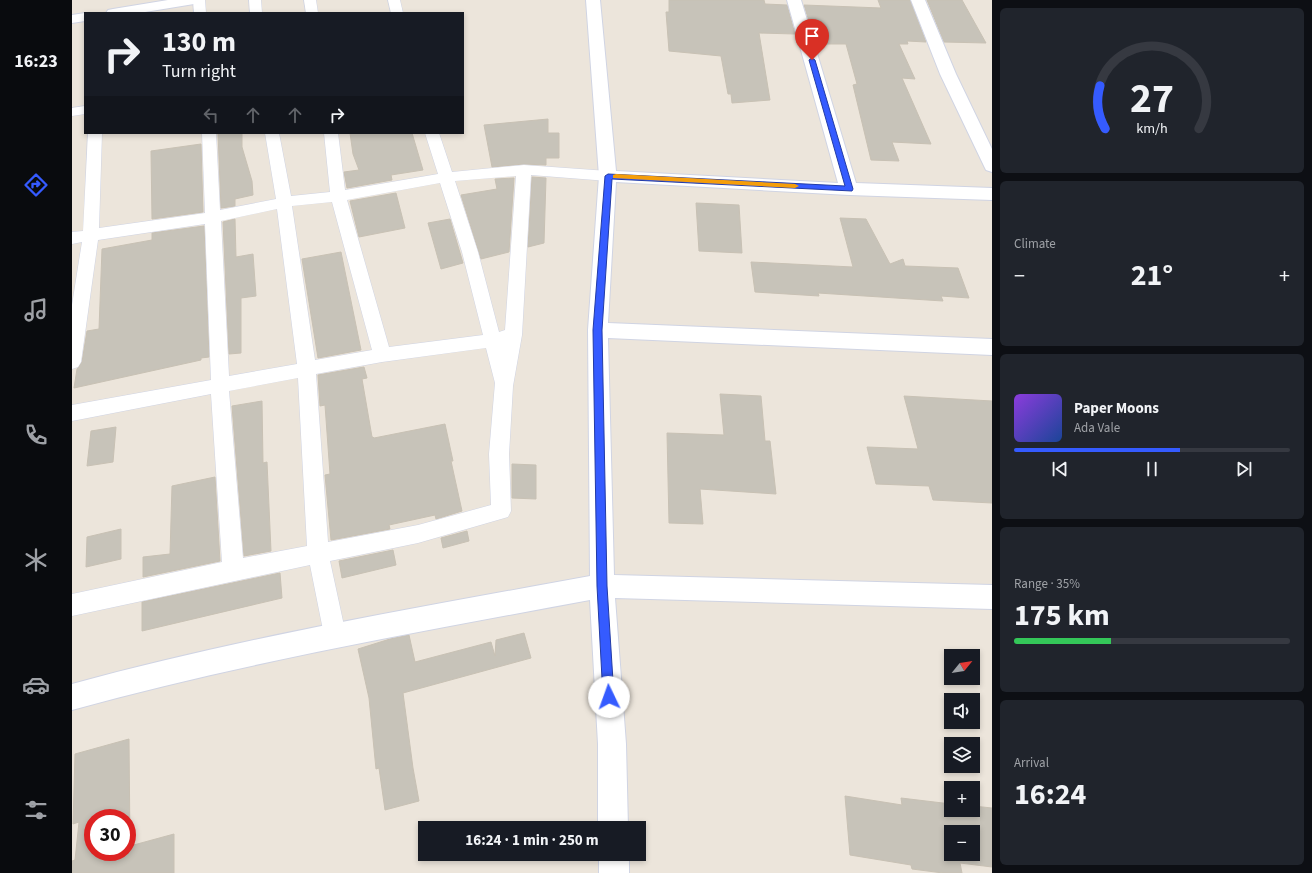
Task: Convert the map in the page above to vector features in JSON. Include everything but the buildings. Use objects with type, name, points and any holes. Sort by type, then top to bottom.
[{"type":"street","points":[[118,12],[171,2],[194,0]]},
{"type":"street","points":[[593,0],[608,176],[598,330],[602,586],[612,744],[613,821]]},
{"type":"street","points":[[794,0],[850,189]]},
{"type":"street","points":[[918,0],[948,74],[992,166]]},
{"type":"street","points":[[72,19],[84,17]]},
{"type":"street","points":[[608,176],[850,189],[992,194]]},
{"type":"street","points":[[598,330],[992,347]]},
{"type":"street","points":[[72,697],[119,684],[335,635],[602,586],[992,597]]},
{"type":"street","points":[[614,861],[614,873]]},
{"type":"lane","points":[[199,0],[200,12]]},
{"type":"lane","points":[[255,0],[256,12]]},
{"type":"lane","points":[[310,0],[312,12]]},
{"type":"lane","points":[[394,0],[397,12]]},
{"type":"lane","points":[[72,112],[84,110]]},
{"type":"lane","points":[[72,362],[91,234],[95,134]]},
{"type":"lane","points":[[209,134],[220,386],[233,570]]},
{"type":"lane","points":[[272,134],[284,202],[307,370],[318,555],[335,635]]},
{"type":"lane","points":[[330,134],[338,196],[382,355]]},
{"type":"lane","points":[[432,134],[470,252],[504,386]]},
{"type":"lane","points":[[72,606],[233,570],[318,555],[418,534],[501,511],[499,454],[504,386],[513,335],[524,170]]},
{"type":"lane","points":[[72,238],[213,217],[284,202],[338,196],[446,177],[524,170],[608,176]]},
{"type":"lane","points":[[72,413],[382,355],[493,340],[513,335]]},
{"type":"slow traffic","points":[[616,177],[795,186]]},
{"type":"route","points":[[609,697],[602,586],[598,330],[608,176],[850,189],[812,60]]}]
